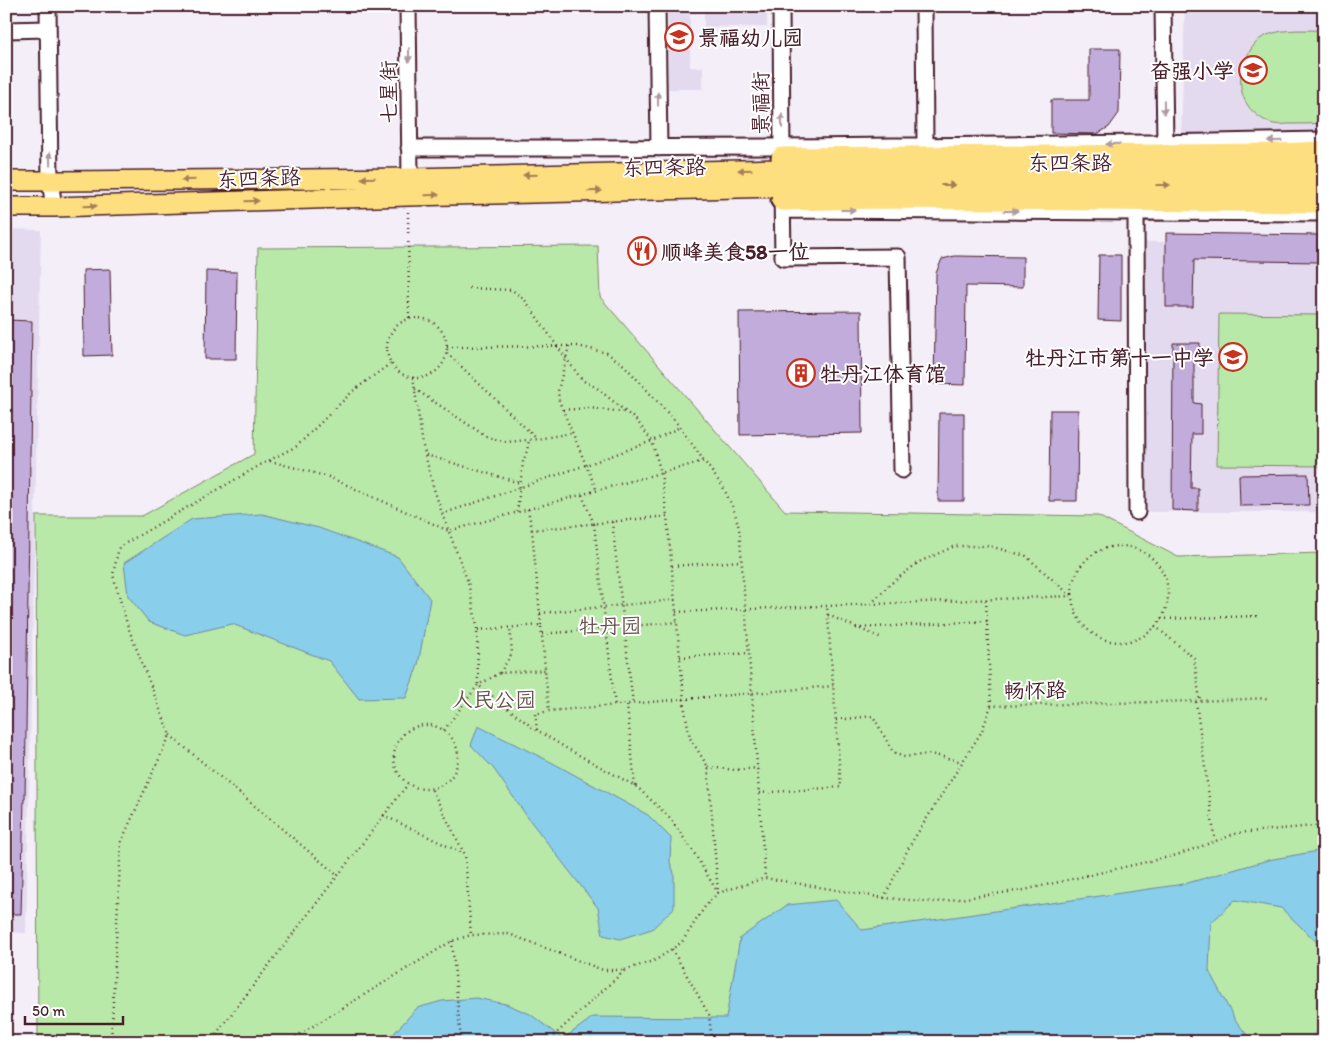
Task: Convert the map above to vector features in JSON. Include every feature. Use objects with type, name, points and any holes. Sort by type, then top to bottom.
[{"type":"highway","points":[[782,179],[882,177],[1324,152]]},
{"type":"highway","points":[[782,179],[882,177],[1324,202]]},
{"type":"main road","points":[[882,177],[1324,167]]},
{"type":"main road","name":"东四条路","points":[[882,177],[1324,184]]},
{"type":"main road","points":[[6,181],[409,187],[782,179]]},
{"type":"main road","name":"东四条路","points":[[6,208],[409,187]]},
{"type":"street","points":[[48,6],[50,181],[54,207]]},
{"type":"street","name":"七星街","points":[[408,6],[409,187]]},
{"type":"street","points":[[657,6],[659,148]]},
{"type":"street","name":"景福街","points":[[781,6],[782,258],[898,256],[902,470]]},
{"type":"street","points":[[924,6],[925,146]]},
{"type":"street","points":[[1163,6],[1165,143]]},
{"type":"street","points":[[6,30],[48,29]]},
{"type":"street","points":[[782,179],[925,146],[1324,140]]},
{"type":"street","points":[[409,148],[659,148],[782,179],[1136,212],[1324,213]]},
{"type":"street","points":[[1136,212],[1137,512]]},
{"type":"path","points":[[409,187],[410,318]]},
{"type":"path","points":[[469,288],[512,290],[525,300],[582,380],[597,388],[637,420],[652,441],[661,473],[667,516],[685,711],[690,738],[708,767],[718,892]]},
{"type":"path","points":[[410,318],[429,319],[438,325],[444,333],[447,342],[447,353],[444,362],[438,370],[429,376],[412,378],[400,373],[388,357],[388,338],[393,329],[400,322],[410,318]]},
{"type":"path","points":[[569,346],[558,391],[559,401],[597,490]]},
{"type":"path","points":[[447,347],[578,346],[607,353],[624,365],[680,427],[723,487],[734,510],[739,528],[765,878]]},
{"type":"path","points":[[447,353],[537,439]]},
{"type":"path","points":[[337,875],[170,735],[128,627],[114,575],[119,547],[296,446],[353,391],[391,363]]},
{"type":"path","points":[[412,378],[425,454],[442,514],[468,582],[478,630],[478,684]]},
{"type":"path","points":[[414,388],[487,437],[507,442],[572,433]]},
{"type":"path","points":[[563,410],[590,408],[626,412]]},
{"type":"path","points":[[442,514],[652,441],[680,427]]},
{"type":"path","points":[[517,512],[523,462],[529,440]]},
{"type":"path","points":[[425,454],[520,483]]},
{"type":"path","points":[[269,461],[329,477],[448,531],[704,461]]},
{"type":"path","points":[[581,495],[594,524],[615,706]]},
{"type":"path","points":[[528,509],[532,530],[549,712]]},
{"type":"path","points":[[532,530],[667,516]]},
{"type":"path","points":[[612,522],[633,704]]},
{"type":"path","points":[[871,604],[889,585],[919,562],[955,546],[989,546],[1026,556],[1072,596]]},
{"type":"path","points":[[1109,546],[1125,546],[1147,554],[1162,571],[1168,587],[1167,603],[1161,619],[1151,631],[1136,640],[1120,642],[1104,640],[1090,632],[1079,621],[1073,606],[1072,596],[1071,591],[1075,576],[1083,562],[1095,552],[1109,546]]},
{"type":"path","points":[[672,566],[741,561]]},
{"type":"path","points":[[676,612],[1072,596]]},
{"type":"path","points":[[986,599],[991,706]]},
{"type":"path","points":[[540,613],[675,600]]},
{"type":"path","points":[[759,793],[841,787],[827,606]]},
{"type":"path","points":[[828,615],[881,638]]},
{"type":"path","points":[[1161,619],[1259,616]]},
{"type":"path","points":[[856,628],[986,621]]},
{"type":"path","points":[[542,634],[677,622]]},
{"type":"path","points":[[478,630],[541,625]]},
{"type":"path","points":[[1155,626],[1194,658],[1200,701]]},
{"type":"path","points":[[500,673],[512,653],[510,627]]},
{"type":"path","points":[[680,657],[749,653]]},
{"type":"path","points":[[444,730],[478,684],[500,673],[546,670]]},
{"type":"path","points":[[478,684],[536,730],[635,786],[669,817],[718,892]]},
{"type":"path","points":[[536,730],[535,714],[833,686]]},
{"type":"path","name":"畅怀路","points":[[884,898],[910,845],[982,731],[991,706],[1270,698]]},
{"type":"path","points":[[1196,701],[1215,841]]},
{"type":"path","points":[[627,705],[635,786]]},
{"type":"path","points":[[836,720],[873,716],[893,752],[903,757],[931,754],[962,762]]},
{"type":"path","points":[[424,725],[444,730],[456,748],[458,758],[456,769],[442,785],[432,789],[422,790],[408,784],[396,772],[394,751],[398,741],[404,733],[424,725]]},
{"type":"path","points":[[111,1042],[121,842],[170,735]]},
{"type":"path","points":[[708,767],[735,770],[758,768]]},
{"type":"path","points":[[210,1042],[408,784]]},
{"type":"path","points":[[432,789],[465,855],[471,935]]},
{"type":"path","points":[[384,815],[465,855]]},
{"type":"path","points":[[288,1041],[452,941],[471,935],[509,934],[603,970],[625,970],[656,960],[682,942],[706,905],[718,892],[765,878],[884,898],[936,902],[1024,890],[1178,855],[1238,833],[1324,825]]},
{"type":"path","points":[[452,941],[461,1042]]},
{"type":"path","points":[[672,948],[709,1015],[712,1042]]},
{"type":"path","points":[[547,1042],[625,970]]},
{"type":"path","points":[[288,1041],[294,1042]]},
{"type":"shaded area","name":"景福幼儿园","points":[[668,6],[690,6],[690,67],[703,67],[703,89],[668,89]]},
{"type":"shaded area","points":[[704,6],[767,6],[767,27],[704,27]]},
{"type":"shaded area","name":"奋强小学","points":[[1185,6],[1324,6],[1324,134],[1181,140]]},
{"type":"shaded area","points":[[6,229],[41,230],[26,933],[6,932]]},
{"type":"shaded area","name":"牡丹江市第十一中学","points":[[1142,242],[1324,242],[1324,473],[1318,473],[1318,512],[1141,512]]},
{"type":"green space","points":[[1324,30],[1324,123],[1276,124],[1267,122],[1250,108],[1242,93],[1241,76],[1243,67],[1253,46],[1267,35],[1283,31]]},
{"type":"green space","name":"人民公园","points":[[598,246],[600,297],[785,511],[1098,516],[1178,557],[1324,553],[1324,1042],[38,1042],[36,516],[142,516],[254,454],[258,248]]},
{"type":"green space","points":[[1219,314],[1324,315],[1324,466],[1217,465]]},
{"type":"water","points":[[262,514],[319,528],[398,557],[430,599],[418,665],[406,698],[359,699],[329,661],[232,624],[185,635],[149,622],[128,596],[124,563],[192,519]]},
{"type":"water","points":[[478,726],[551,762],[648,815],[671,838],[670,862],[674,873],[674,908],[652,929],[620,939],[603,935],[598,908],[528,818],[493,768],[471,745]]},
{"type":"water","points":[[1324,851],[1324,949],[1281,908],[1235,900],[1211,923],[1209,971],[1235,1020],[1253,1042],[386,1042],[417,1008],[442,1001],[476,998],[506,1004],[530,1014],[563,1039],[593,1017],[726,1018],[740,938],[787,905],[836,900],[862,930],[1184,884],[1268,860]]},
{"type":"building","points":[[1089,49],[1120,49],[1119,113],[1109,127],[1097,134],[1051,133],[1051,100],[1089,100]]},
{"type":"building","points":[[1166,233],[1319,235],[1318,262],[1194,260],[1193,307],[1166,307]]},
{"type":"building","points":[[1099,255],[1121,255],[1121,321],[1098,320]]},
{"type":"building","points":[[955,256],[1023,257],[1023,287],[966,286],[965,385],[934,384],[936,273],[942,259]]},
{"type":"building","points":[[110,269],[112,355],[84,356],[83,270]]},
{"type":"building","points":[[206,271],[237,272],[236,359],[205,359]]},
{"type":"building","name":"牡丹江体育馆","points":[[861,311],[862,433],[740,435],[739,312]]},
{"type":"building","points":[[7,320],[32,321],[25,799],[21,914],[6,914]]},
{"type":"building","points":[[1173,343],[1200,343],[1199,361],[1194,361],[1194,403],[1201,404],[1201,434],[1192,434],[1191,488],[1198,488],[1198,511],[1172,510]]},
{"type":"building","points":[[1050,410],[1078,410],[1077,501],[1049,501]]},
{"type":"building","points":[[939,413],[964,413],[964,501],[938,501]]},
{"type":"building","points":[[1308,474],[1309,505],[1240,506],[1239,475]]},
{"type":"place","name":"景福幼儿园","points":[[679,37]]},
{"type":"place","name":"奋强小学","points":[[1253,70]]},
{"type":"place","name":"顺峰美食58一位","points":[[642,251]]},
{"type":"place","name":"牡丹江市第十一中学","points":[[1233,357]]},
{"type":"place","name":"牡丹江体育馆","points":[[801,373]]},
{"type":"park label","name":"牡丹园","points":[[610,625]]}]
